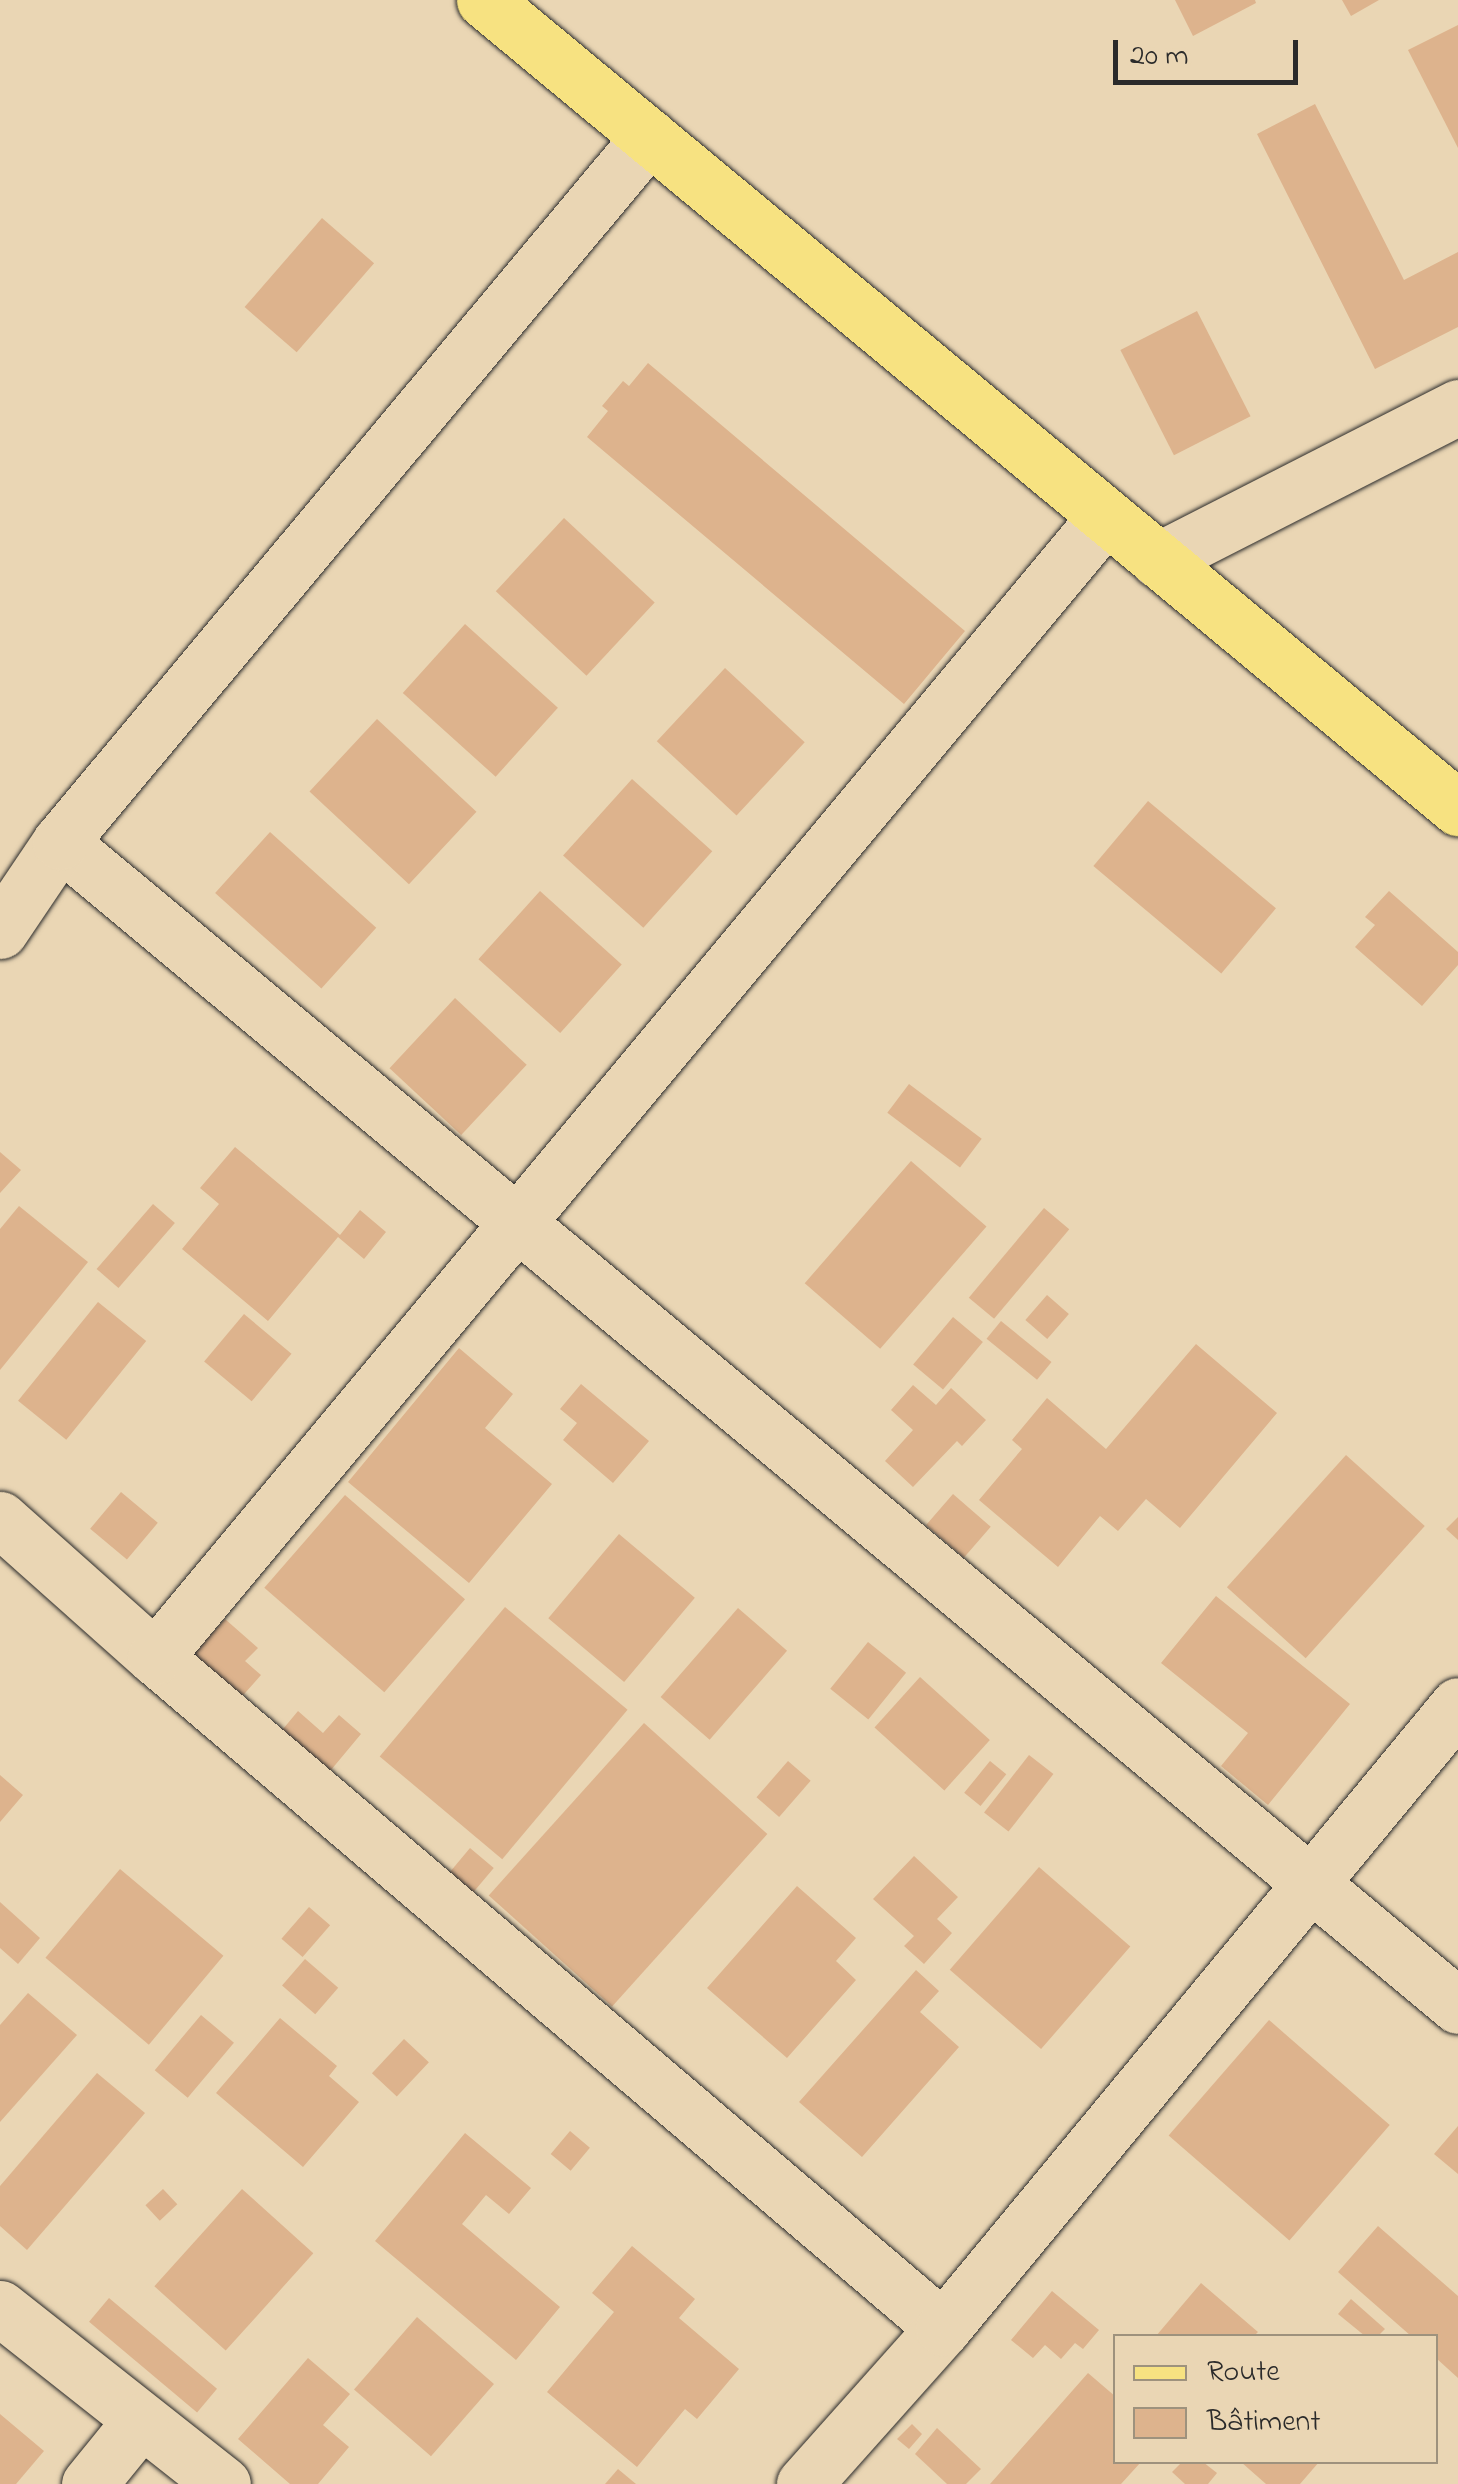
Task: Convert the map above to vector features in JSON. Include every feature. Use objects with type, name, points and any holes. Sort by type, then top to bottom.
[{"type":"main road","points":[[484,0],[1458,808]]},
{"type":"street","points":[[0,931],[60,842],[649,137]]},
{"type":"street","points":[[1158,560],[1458,407]]},
{"type":"street","points":[[154,1658],[1106,516]]},
{"type":"street","points":[[60,842],[1458,2006]]},
{"type":"street","points":[[0,1519],[154,1658],[943,2328]]},
{"type":"street","points":[[804,2484],[943,2328],[1458,1705]]},
{"type":"street","points":[[0,2308],[222,2484]]},
{"type":"street","points":[[88,2484],[141,2420]]},
{"type":"building","points":[[1175,0],[1255,0],[1256,3],[1193,36]]},
{"type":"building","points":[[1342,0],[1379,0],[1351,16]]},
{"type":"building","points":[[1458,25],[1458,148],[1408,50]]},
{"type":"building","points":[[1315,104],[1404,280],[1458,252],[1458,327],[1375,369],[1257,134]]},
{"type":"building","points":[[322,218],[374,263],[297,352],[245,307]]},
{"type":"building","points":[[1197,311],[1251,416],[1174,455],[1120,350]]},
{"type":"building","points":[[648,363],[965,631],[904,704],[587,437],[608,411],[602,406],[623,381],[629,386]]},
{"type":"building","points":[[564,518],[655,603],[586,676],[496,591]]},
{"type":"building","points":[[465,624],[558,708],[496,777],[403,693]]},
{"type":"building","points":[[725,668],[805,742],[737,815],[657,741]]},
{"type":"building","points":[[377,719],[476,812],[409,884],[309,791]]},
{"type":"building","points":[[632,779],[712,851],[643,928],[563,856]]},
{"type":"building","points":[[1148,801],[1276,908],[1221,973],[1093,866]]},
{"type":"building","points":[[270,832],[376,928],[321,989],[215,893]]},
{"type":"building","points":[[540,891],[622,965],[560,1033],[478,959]]},
{"type":"building","points":[[1389,891],[1458,952],[1458,965],[1422,1006],[1355,947],[1375,925],[1365,917]]},
{"type":"building","points":[[455,998],[527,1065],[461,1135],[390,1068]]},
{"type":"building","points":[[909,1084],[982,1139],[960,1168],[887,1113]]},
{"type":"building","points":[[235,1147],[340,1235],[360,1210],[386,1232],[364,1259],[338,1237],[268,1321],[182,1249],[219,1204],[200,1188]]},
{"type":"building","points":[[0,1152],[21,1170],[0,1193]]},
{"type":"building","points":[[911,1161],[986,1227],[880,1349],[805,1283]]},
{"type":"building","points":[[153,1204],[175,1223],[118,1288],[97,1269]]},
{"type":"building","points":[[19,1206],[88,1262],[0,1370],[0,1229]]},
{"type":"building","points":[[1044,1208],[1069,1229],[994,1319],[969,1298]]},
{"type":"building","points":[[1047,1295],[1069,1314],[1047,1339],[1025,1320]]},
{"type":"building","points":[[98,1302],[146,1341],[66,1440],[18,1401]]},
{"type":"building","points":[[244,1314],[291,1354],[252,1401],[204,1361]]},
{"type":"building","points":[[953,1317],[983,1342],[943,1390],[913,1364]]},
{"type":"building","points":[[1001,1321],[1052,1362],[1037,1380],[987,1339]]},
{"type":"building","points":[[1196,1344],[1277,1413],[1180,1528],[1146,1499],[1118,1531],[1100,1516],[1058,1567],[979,1500],[1022,1449],[1012,1440],[1047,1398],[1106,1449]]},
{"type":"building","points":[[459,1348],[513,1394],[485,1428],[552,1484],[469,1583],[348,1482]]},
{"type":"building","points":[[581,1384],[649,1441],[613,1483],[563,1440],[577,1423],[560,1409]]},
{"type":"building","points":[[913,1385],[936,1405],[951,1388],[986,1420],[962,1446],[957,1441],[913,1487],[885,1461],[913,1430],[891,1410]]},
{"type":"building","points":[[1346,1455],[1425,1526],[1306,1658],[1227,1587]]},
{"type":"building","points":[[121,1492],[158,1523],[127,1560],[90,1529]]},
{"type":"building","points":[[953,1494],[991,1527],[964,1558],[926,1525]]},
{"type":"building","points":[[345,1495],[465,1599],[384,1692],[264,1588]]},
{"type":"building","points":[[1458,1517],[1458,1540],[1446,1529]]},
{"type":"building","points":[[619,1534],[695,1598],[624,1682],[548,1618]]},
{"type":"building","points":[[1216,1596],[1350,1704],[1268,1805],[1221,1766],[1248,1733],[1161,1663]]},
{"type":"building","points":[[505,1607],[628,1710],[502,1859],[380,1756]]},
{"type":"building","points":[[738,1608],[787,1651],[710,1740],[661,1697]]},
{"type":"building","points":[[225,1619],[258,1648],[245,1661],[261,1675],[237,1702],[189,1658]]},
{"type":"building","points":[[868,1642],[906,1673],[868,1719],[830,1689]]},
{"type":"building","points":[[920,1677],[990,1740],[944,1790],[874,1728]]},
{"type":"building","points":[[298,1711],[323,1733],[339,1715],[361,1734],[326,1776],[278,1735]]},
{"type":"building","points":[[644,1723],[767,1834],[612,2006],[489,1895]]},
{"type":"building","points":[[1029,1755],[1053,1774],[1008,1832],[984,1813]]},
{"type":"building","points":[[788,1761],[811,1781],[779,1817],[757,1797]]},
{"type":"building","points":[[990,1761],[1006,1774],[981,1806],[964,1793]]},
{"type":"building","points":[[0,1775],[23,1795],[0,1822]]},
{"type":"building","points":[[470,1848],[494,1868],[469,1898],[445,1878]]},
{"type":"building","points":[[914,1856],[958,1897],[937,1919],[952,1933],[924,1964],[904,1946],[914,1936],[873,1899]]},
{"type":"building","points":[[1039,1867],[1130,1946],[1041,2049],[950,1970]]},
{"type":"building","points":[[120,1869],[223,1956],[149,2045],[45,1958]]},
{"type":"building","points":[[797,1886],[856,1938],[836,1961],[856,1980],[787,2058],[707,1988]]},
{"type":"building","points":[[0,1902],[40,1938],[18,1964],[0,1948]]},
{"type":"building","points":[[309,1907],[330,1925],[303,1957],[281,1939]]},
{"type":"building","points":[[305,1959],[338,1988],[315,2014],[282,1985]]},
{"type":"building","points":[[916,1970],[939,1991],[920,2012],[959,2047],[862,2157],[799,2102]]},
{"type":"building","points":[[28,1993],[77,2035],[0,2122],[0,2025]]},
{"type":"building","points":[[201,2015],[234,2043],[188,2098],[155,2070]]},
{"type":"building","points":[[280,2018],[337,2066],[329,2076],[359,2102],[303,2167],[216,2093]]},
{"type":"building","points":[[1269,2020],[1390,2125],[1289,2240],[1169,2135]]},
{"type":"building","points":[[404,2039],[429,2062],[397,2097],[372,2073]]},
{"type":"building","points":[[97,2073],[145,2113],[27,2250],[0,2226],[0,2186]]},
{"type":"building","points":[[1458,2126],[1458,2174],[1434,2154]]},
{"type":"building","points":[[570,2131],[590,2148],[571,2171],[551,2154]]},
{"type":"building","points":[[465,2133],[531,2188],[509,2214],[486,2195],[462,2224],[560,2307],[516,2360],[375,2241]]},
{"type":"building","points":[[163,2189],[177,2204],[160,2221],[145,2205]]},
{"type":"building","points":[[242,2189],[313,2253],[226,2351],[154,2286]]},
{"type":"building","points":[[1378,2226],[1458,2296],[1458,2378],[1438,2360],[1438,2334],[1409,2334],[1338,2272]]},
{"type":"building","points":[[632,2246],[695,2299],[679,2318],[739,2369],[697,2419],[685,2409],[637,2467],[547,2392],[614,2312],[592,2293]]},
{"type":"building","points":[[1201,2283],[1258,2332],[1256,2334],[1158,2334]]},
{"type":"building","points":[[1052,2291],[1099,2330],[1083,2349],[1075,2343],[1061,2359],[1045,2345],[1033,2358],[1011,2340]]},
{"type":"building","points":[[109,2298],[217,2389],[197,2412],[89,2322]]},
{"type":"building","points":[[1351,2299],[1385,2329],[1380,2334],[1363,2334],[1338,2314]]},
{"type":"building","points":[[417,2317],[494,2384],[431,2456],[354,2389]]},
{"type":"building","points":[[308,2358],[350,2394],[323,2425],[349,2447],[318,2484],[290,2484],[238,2439]]},
{"type":"building","points":[[1088,2373],[1113,2394],[1113,2464],[1139,2464],[1121,2484],[990,2484]]},
{"type":"building","points":[[0,2414],[44,2451],[16,2484],[0,2484]]},
{"type":"building","points":[[912,2424],[922,2434],[909,2449],[897,2439]]},
{"type":"building","points":[[937,2428],[981,2469],[966,2484],[947,2484],[915,2454]]},
{"type":"building","points":[[1180,2464],[1206,2464],[1217,2473],[1208,2484],[1185,2484],[1172,2472]]},
{"type":"building","points":[[1243,2464],[1317,2464],[1300,2484],[1266,2484]]},
{"type":"building","points":[[618,2469],[636,2484],[605,2484]]}]
